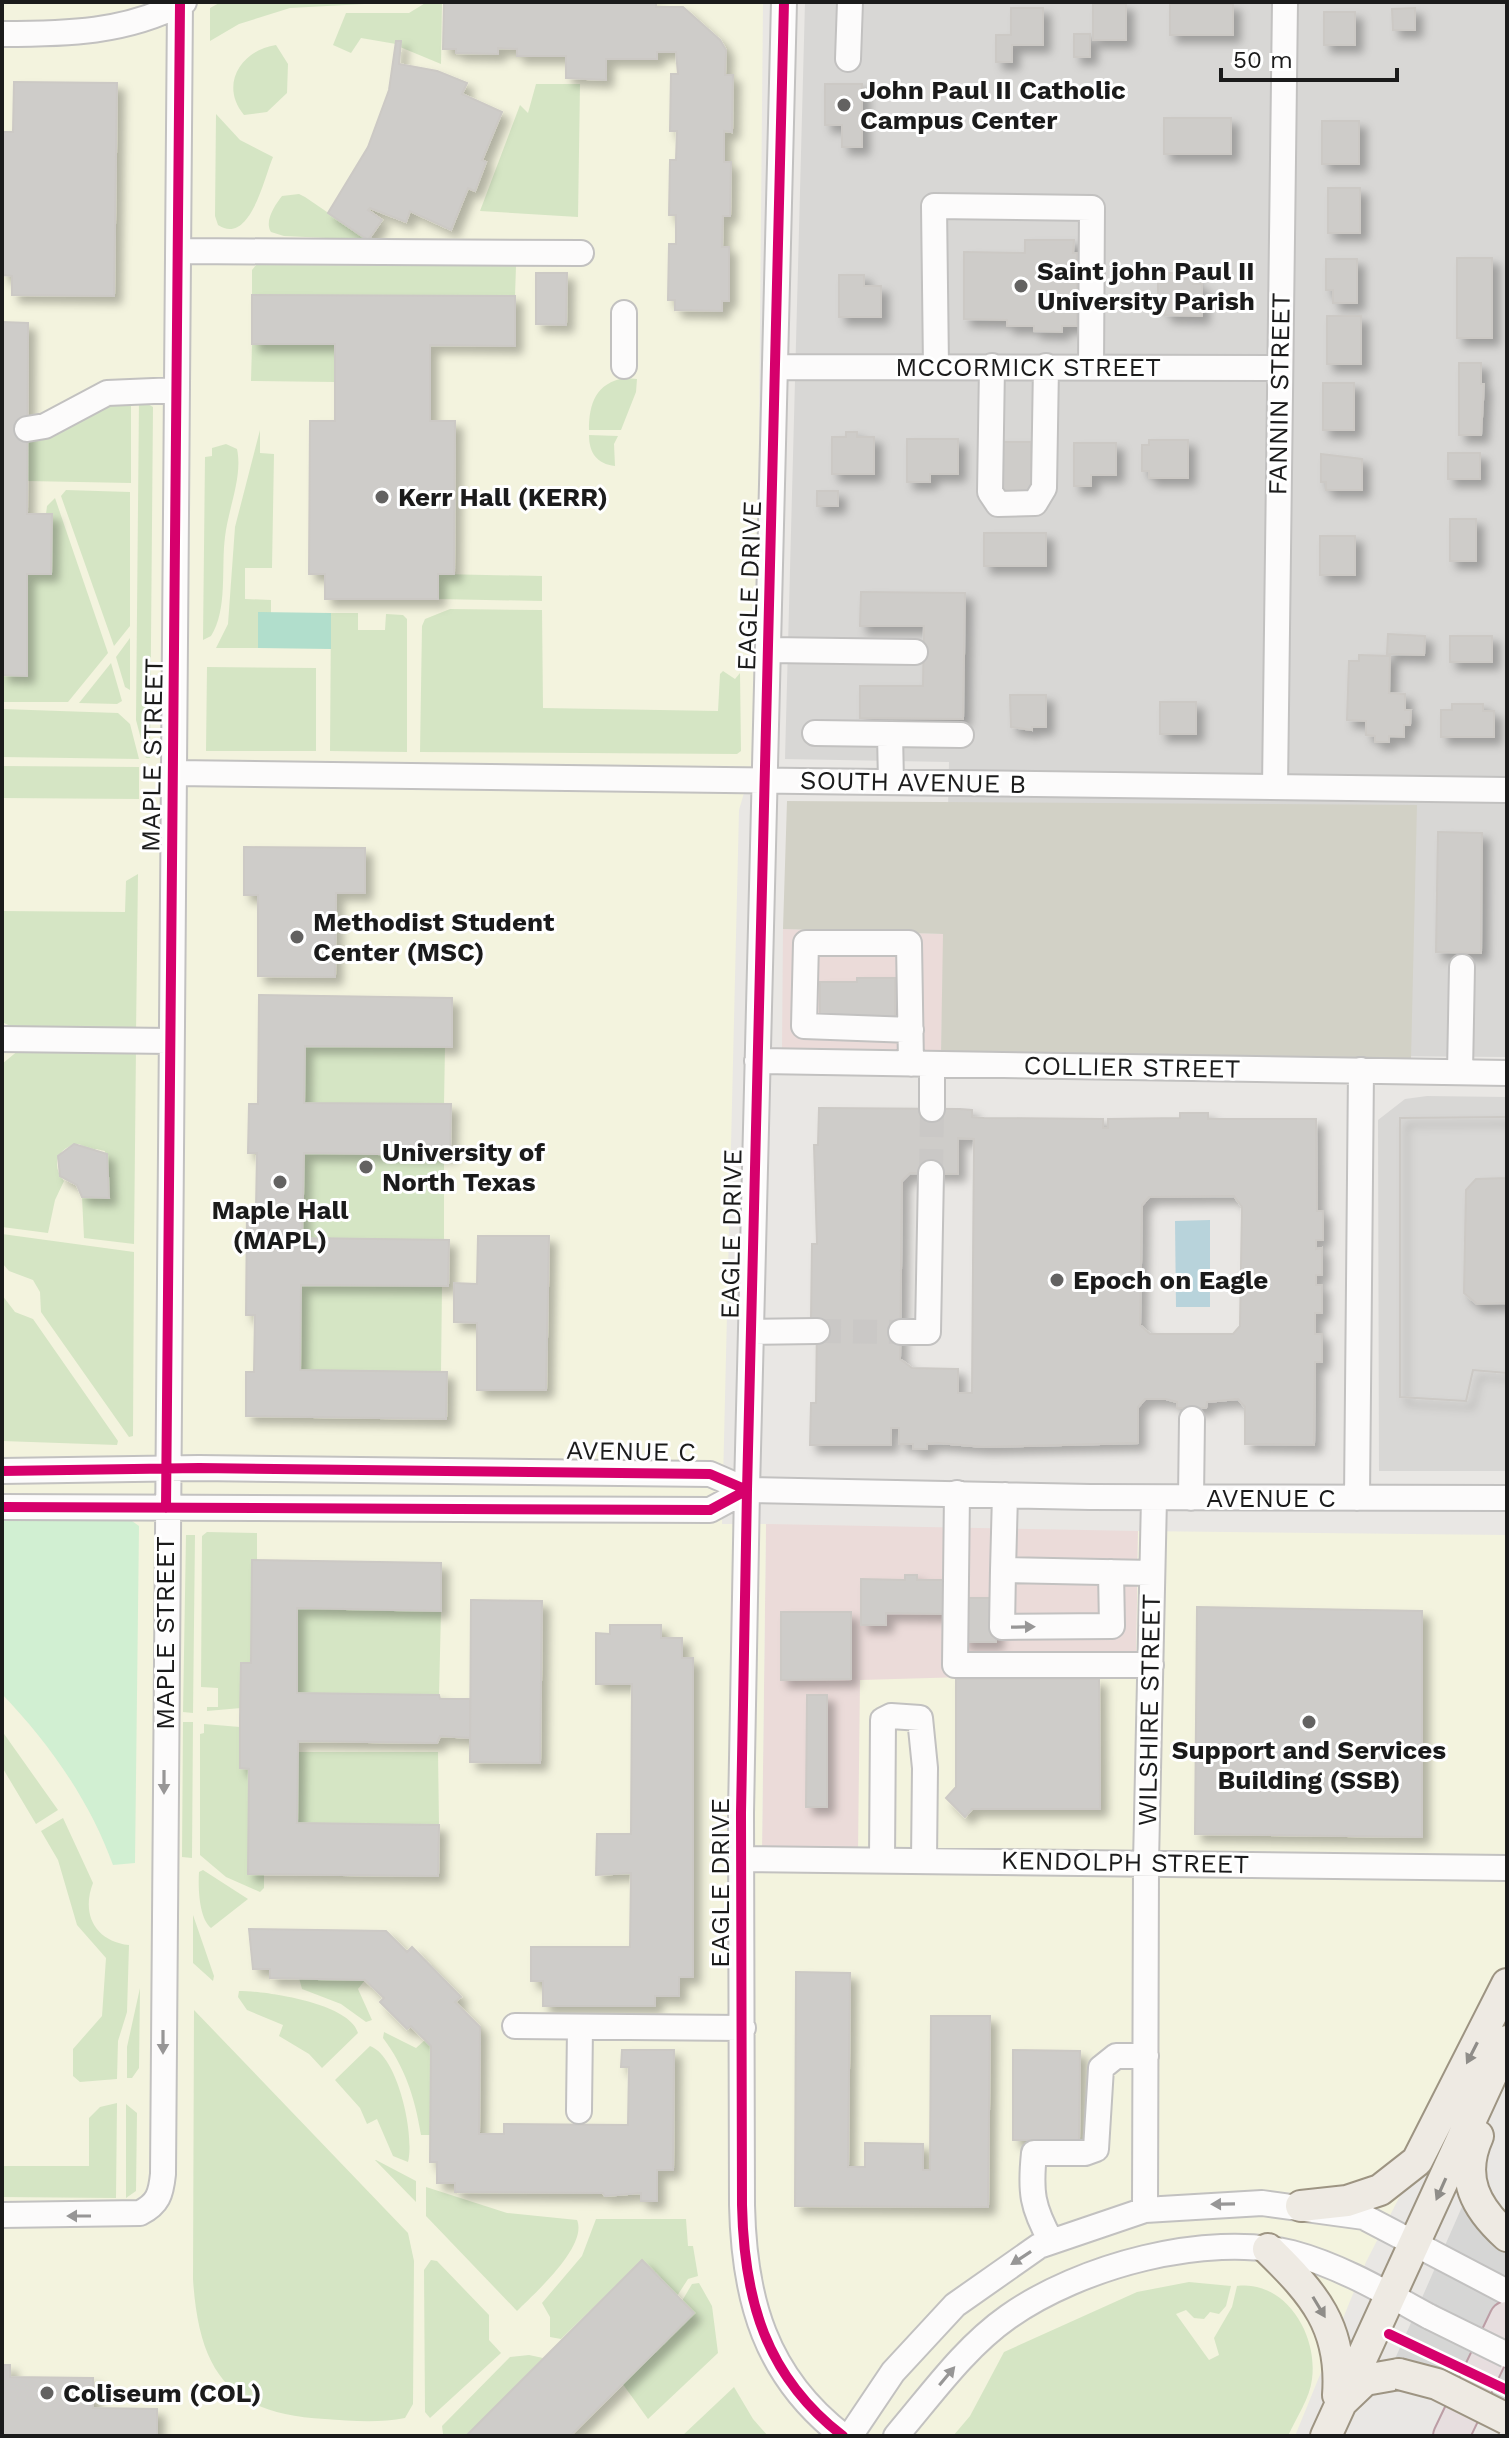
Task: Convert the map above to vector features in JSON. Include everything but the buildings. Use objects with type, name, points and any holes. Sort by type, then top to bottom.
[{"type":"highway","points":[[1451,2436],[1507,2319]]},
{"type":"main road","points":[[1301,2206],[1347,2201],[1380,2190],[1417,2161],[1507,1984]]},
{"type":"main road","points":[[1331,2423],[1507,2041]]},
{"type":"main road","points":[[1507,2073],[1475,2142],[1469,2172],[1483,2214],[1507,2236]]},
{"type":"main road","points":[[1268,2249],[1319,2304],[1334,2337],[1340,2367],[1331,2423]]},
{"type":"main road","points":[[1331,2423],[1365,2380],[1399,2374],[1437,2384],[1507,2419]]},
{"type":"street","name":"EAGLE DRIVE","points":[[784,2],[747,1490],[742,1859],[743,2262],[764,2334],[778,2362],[799,2395],[843,2436]]},
{"type":"street","points":[[848,59],[850,2]]},
{"type":"street","name":"FANNIN STREET","points":[[1275,787],[1285,2]]},
{"type":"street","points":[[2,34],[90,32],[121,27],[181,3]]},
{"type":"street","name":"MAPLE STREET","points":[[2,2215],[125,2216],[154,2206],[161,2192],[163,2174],[166,1508],[181,3]]},
{"type":"street","points":[[936,366],[934,206],[1092,208],[1091,367]]},
{"type":"street","points":[[179,251],[581,253]]},
{"type":"street","points":[[624,313],[624,366]]},
{"type":"street","points":[[992,366],[990,492],[998,504],[1035,503],[1044,488],[1046,366]]},
{"type":"street","name":"MCCORMICK STREET","points":[[777,367],[1278,368]]},
{"type":"street","points":[[27,429],[45,426],[107,393],[177,390]]},
{"type":"street","points":[[769,650],[915,652]]},
{"type":"street","points":[[815,733],[961,735]]},
{"type":"street","points":[[890,734],[891,782]]},
{"type":"street","name":"SOUTH AVENUE B","points":[[174,773],[1507,790]]},
{"type":"street","points":[[911,1030],[804,1026],[806,943],[909,943],[911,1030],[932,1109]]},
{"type":"street","points":[[1460,1072],[1462,967]]},
{"type":"street","points":[[2,1039],[171,1041]]},
{"type":"street","name":"COLLIER STREET","points":[[757,1061],[1507,1073]]},
{"type":"street","points":[[1357,1498],[1361,1070]]},
{"type":"street","points":[[901,1332],[928,1332],[931,1173]]},
{"type":"street","points":[[751,1332],[817,1331]]},
{"type":"street","points":[[1191,1498],[1192,1419]]},
{"type":"street","name":"AVENUE C","points":[[2,1471],[167,1468],[710,1474],[747,1490],[1154,1498],[1507,1498]]},
{"type":"street","name":"AVENUE C","points":[[2,1507],[710,1510],[747,1490]]},
{"type":"street","points":[[957,1493],[955,1665],[1151,1665]]},
{"type":"street","points":[[1005,1495],[1002,1627],[1112,1626],[1111,1572]]},
{"type":"street","name":"WILSHIRE STREET","points":[[1145,2210],[1146,1862],[1154,1498]]},
{"type":"street","points":[[1003,1570],[1152,1573]]},
{"type":"street","points":[[882,1860],[883,1720],[906,1716],[920,1718],[925,1768],[924,1860]]},
{"type":"street","name":"KENDOLPH STREET","points":[[742,1859],[1507,1868]]},
{"type":"street","points":[[515,2026],[743,2028]]},
{"type":"street","points":[[579,2111],[580,2027]]},
{"type":"street","points":[[1051,2241],[1034,2211],[1031,2187],[1034,2153],[1085,2153],[1096,2149],[1101,2068],[1116,2056],[1146,2056]]},
{"type":"street","points":[[850,2436],[893,2372],[955,2305],[995,2275],[1051,2241],[1145,2210],[1213,2204],[1301,2206],[1364,2217],[1507,2292]]},
{"type":"street","points":[[896,2436],[984,2337],[1008,2317],[1065,2284],[1167,2254],[1231,2247],[1268,2249],[1311,2259],[1390,2295],[1507,2355]]},
{"type":"shaded area","name":"University of North Texas","points":[[2,2],[763,2],[756,752],[739,810],[722,1524],[766,1524],[762,1849],[858,1852],[860,1680],[1136,1672],[1138,1531],[1507,1535],[1507,1988],[1366,2262],[1295,2436],[2,2436]]},
{"type":"shaded area","points":[[805,2],[1507,2],[1507,1057],[943,1053],[949,762],[785,759]]},
{"type":"shaded area","points":[[787,801],[1417,805],[1411,1059],[941,1053],[943,934],[783,929]]},
{"type":"shaded area","points":[[783,929],[944,934],[941,1053],[782,1051]]},
{"type":"shaded area","points":[[1427,1096],[1507,1097],[1507,1471],[1379,1471],[1378,1120],[1405,1099]]},
{"type":"shaded area","points":[[766,1524],[1138,1531],[1136,1672],[858,1852],[762,1849]]},
{"type":"green space","points":[[221,2],[402,2],[290,8],[239,24],[210,41],[210,8]]},
{"type":"green space","points":[[427,2],[442,2],[441,64],[400,47],[400,41],[396,44],[361,38],[351,53],[333,45],[346,13],[409,13]]},
{"type":"green space","points":[[276,45],[288,64],[287,93],[267,112],[244,115],[234,92],[238,71],[253,54]]},
{"type":"green space","points":[[536,84],[580,84],[578,217],[480,211],[520,105],[528,113]]},
{"type":"green space","points":[[216,114],[240,140],[273,157],[254,207],[239,226],[229,229],[218,225],[215,216]]},
{"type":"green space","points":[[299,194],[368,240],[284,236],[271,232],[270,218],[279,200],[282,196]]},
{"type":"green space","points":[[256,265],[516,266],[515,296],[252,295],[252,270]]},
{"type":"green space","points":[[252,344],[335,344],[335,382],[251,381]]},
{"type":"green space","points":[[625,378],[637,379],[636,392],[621,430],[589,430],[596,396],[607,384]]},
{"type":"green space","points":[[131,399],[131,483],[27,481],[27,441],[54,434],[104,407]]},
{"type":"green space","points":[[139,399],[153,407],[150,758],[146,758],[136,720]]},
{"type":"green space","points":[[260,430],[260,453],[274,454],[272,568],[245,568],[245,599],[271,600],[271,613],[258,613],[258,648],[216,648],[228,624],[235,527]]},
{"type":"green space","points":[[589,435],[618,436],[614,444],[615,466],[603,463],[595,456]]},
{"type":"green space","points":[[226,444],[237,449],[237,482],[225,537],[220,614],[211,636],[203,640],[205,457],[212,456],[212,448]]},
{"type":"green space","points":[[66,490],[130,492],[130,626],[114,646],[61,496]]},
{"type":"green space","points":[[55,498],[108,653],[68,702],[2,702],[2,675],[27,675],[27,574],[51,574],[52,514],[46,514],[47,506]]},
{"type":"green space","points":[[438,574],[542,576],[542,601],[438,599]]},
{"type":"green space","points":[[450,609],[542,610],[543,708],[718,711],[720,674],[723,671],[735,679],[740,673],[741,751],[737,754],[420,752],[422,626],[425,619]]},
{"type":"green space","points":[[258,612],[331,613],[331,649],[258,648]]},
{"type":"green space","points":[[331,613],[358,613],[358,630],[385,630],[386,614],[403,615],[407,619],[407,752],[330,751]]},
{"type":"green space","points":[[130,638],[130,690],[125,687],[116,657]]},
{"type":"green space","points":[[111,663],[122,701],[117,704],[79,703]]},
{"type":"green space","points":[[207,667],[316,668],[316,751],[206,751]]},
{"type":"green space","points":[[2,709],[118,713],[130,724],[139,759],[2,757]]},
{"type":"green space","points":[[2,766],[139,767],[139,799],[2,798]]},
{"type":"green space","points":[[138,874],[136,1033],[23,1032],[2,1022],[2,911],[125,912],[126,881]]},
{"type":"green space","points":[[25,1045],[136,1048],[134,1244],[84,1238],[82,1197],[109,1198],[105,1151],[96,1149],[92,1152],[79,1144],[66,1148],[58,1157],[57,1169],[64,1181],[55,1200],[48,1233],[2,1227],[2,1064]]},
{"type":"green space","points":[[305,1046],[445,1047],[444,1104],[304,1103]]},
{"type":"green space","points":[[304,1153],[444,1155],[444,1240],[302,1238]]},
{"type":"green space","points":[[2,1234],[134,1252],[133,1436],[129,1437],[41,1312],[40,1292],[33,1280],[9,1271],[2,1263]]},
{"type":"green space","points":[[301,1285],[442,1286],[441,1372],[300,1370]]},
{"type":"green space","points":[[2,1295],[15,1312],[33,1319],[118,1441],[117,1445],[2,1441]]},
{"type":"green space","points":[[2,1520],[132,1521],[139,1526],[135,1863],[113,1865],[93,1818],[66,1774],[36,1732],[2,1694]]},
{"type":"green space","points":[[207,1532],[257,1533],[257,1560],[252,1561],[251,1663],[241,1663],[241,1708],[207,1711],[207,1707],[218,1707],[218,1688],[201,1687],[202,1536]]},
{"type":"green space","points":[[186,1535],[195,1535],[193,1713],[183,1712]]},
{"type":"green space","points":[[297,1608],[441,1611],[439,1695],[297,1693]]},
{"type":"green space","points":[[183,1722],[193,1722],[192,1858],[182,1857]]},
{"type":"green space","points":[[204,1724],[240,1727],[240,1768],[249,1769],[248,1873],[264,1874],[264,1888],[260,1892],[226,1877],[200,1855],[200,1734],[204,1733]]},
{"type":"green space","points":[[2,1731],[58,1810],[36,1824],[2,1767]]},
{"type":"green space","points":[[298,1752],[438,1752],[439,1825],[297,1823]]},
{"type":"green space","points":[[63,1818],[93,1883],[89,1905],[94,1924],[107,1938],[129,1945],[127,2012],[118,2041],[117,2079],[80,2082],[73,2076],[73,2049],[102,2016],[106,1958],[77,1925],[58,1860],[41,1831]]},
{"type":"green space","points":[[203,1870],[248,1899],[211,1928],[200,1902],[199,1872]]},
{"type":"green space","points":[[193,1915],[214,1976],[213,1981],[193,1963]]},
{"type":"green space","points":[[299,1978],[365,1980],[358,1989],[372,2020],[366,2022],[341,2004],[302,1989]]},
{"type":"green space","points":[[140,1988],[139,2068],[132,2078],[127,2078],[127,2047]]},
{"type":"green space","points":[[239,1991],[286,1996],[324,2007],[352,2023],[358,2033],[322,2068],[309,2054],[279,2036],[283,2025],[247,2010],[238,1997]]},
{"type":"green space","points":[[194,2010],[408,2233],[414,2261],[413,2404],[405,2418],[335,2420],[265,2408],[243,2397],[225,2382],[212,2363],[196,2312],[193,2279]]},
{"type":"green space","points":[[384,2032],[416,2048],[425,2040],[431,2046],[431,2135],[421,2135],[408,2084],[383,2038]]},
{"type":"green space","points":[[370,2046],[389,2065],[402,2098],[409,2134],[408,2162],[393,2156],[377,2119],[367,2124],[360,2108],[335,2080]]},
{"type":"green space","points":[[117,2103],[116,2198],[2,2197],[2,2166],[89,2166],[89,2118],[100,2107]]},
{"type":"green space","points":[[126,2104],[137,2113],[136,2191],[126,2198]]},
{"type":"green space","points":[[375,2160],[416,2181],[416,2202]]},
{"type":"green space","points":[[426,2187],[507,2213],[577,2220],[575,2243],[547,2281],[517,2311],[426,2216]]},
{"type":"green space","points":[[596,2219],[686,2219],[688,2246],[693,2246],[698,2276],[688,2279],[677,2296],[642,2260],[561,2339],[550,2337],[550,2317],[542,2303],[582,2256]]},
{"type":"green space","points":[[431,2260],[437,2261],[489,2315],[489,2340],[501,2353],[430,2418],[425,2412],[424,2270]]},
{"type":"green space","points":[[1189,2282],[1231,2286],[1226,2306],[1219,2314],[1210,2312],[1204,2319],[1194,2318],[1186,2310],[1176,2314],[1209,2360],[1219,2355],[1214,2338],[1232,2307],[1237,2286],[1254,2286],[1270,2292],[1295,2313],[1310,2345],[1312,2379],[1306,2401],[1288,2436],[953,2436],[970,2416],[1004,2352],[1137,2292]]},
{"type":"green space","points":[[699,2283],[712,2306],[718,2353],[648,2419],[622,2383],[694,2313],[682,2301],[692,2284]]},
{"type":"green space","points":[[529,2355],[543,2358],[466,2436],[443,2434],[442,2426],[510,2357]]},
{"type":"green space","points":[[734,2387],[753,2419],[768,2436],[682,2436]]},
{"type":"water","points":[[1210,1220],[1210,1307],[1176,1307],[1175,1221]]},
{"type":"pier","points":[[1469,2191],[1507,2213],[1507,2431],[1487,2417],[1398,2386],[1380,2393]]},
{"type":"tunnel","points":[[931,1173],[932,1109]]},
{"type":"tunnel","points":[[817,1331],[901,1332]]},
{"type":"cycle path","points":[[784,2],[747,1490],[741,1813],[742,2205],[748,2272],[764,2333],[777,2361],[795,2388],[816,2413],[843,2436]]},
{"type":"cycle path","points":[[166,1508],[180,4]]},
{"type":"cycle path","points":[[2,1471],[199,1468],[710,1474],[747,1490]]},
{"type":"cycle path","points":[[2,1507],[710,1510],[747,1490]]},
{"type":"cycle path","points":[[1389,2334],[1507,2390]]},
{"type":"place","name":"John Paul II Catholic Campus Center","points":[[844,105]]},
{"type":"place","name":"Saint john Paul II University Parish","points":[[1021,286]]},
{"type":"place","name":"Kerr Hall (KERR)","points":[[382,497]]},
{"type":"place","name":"Methodist Student Center (MSC)","points":[[297,937]]},
{"type":"place","name":"University of North Texas","points":[[366,1167]]},
{"type":"place","name":"Maple Hall (MAPL)","points":[[280,1182]]},
{"type":"place","name":"Epoch on Eagle","points":[[1057,1280]]},
{"type":"place","name":"Support and Services Building (SSB)","points":[[1309,1722]]},
{"type":"place","name":"Coliseum (COL)","points":[[47,2393]]}]
